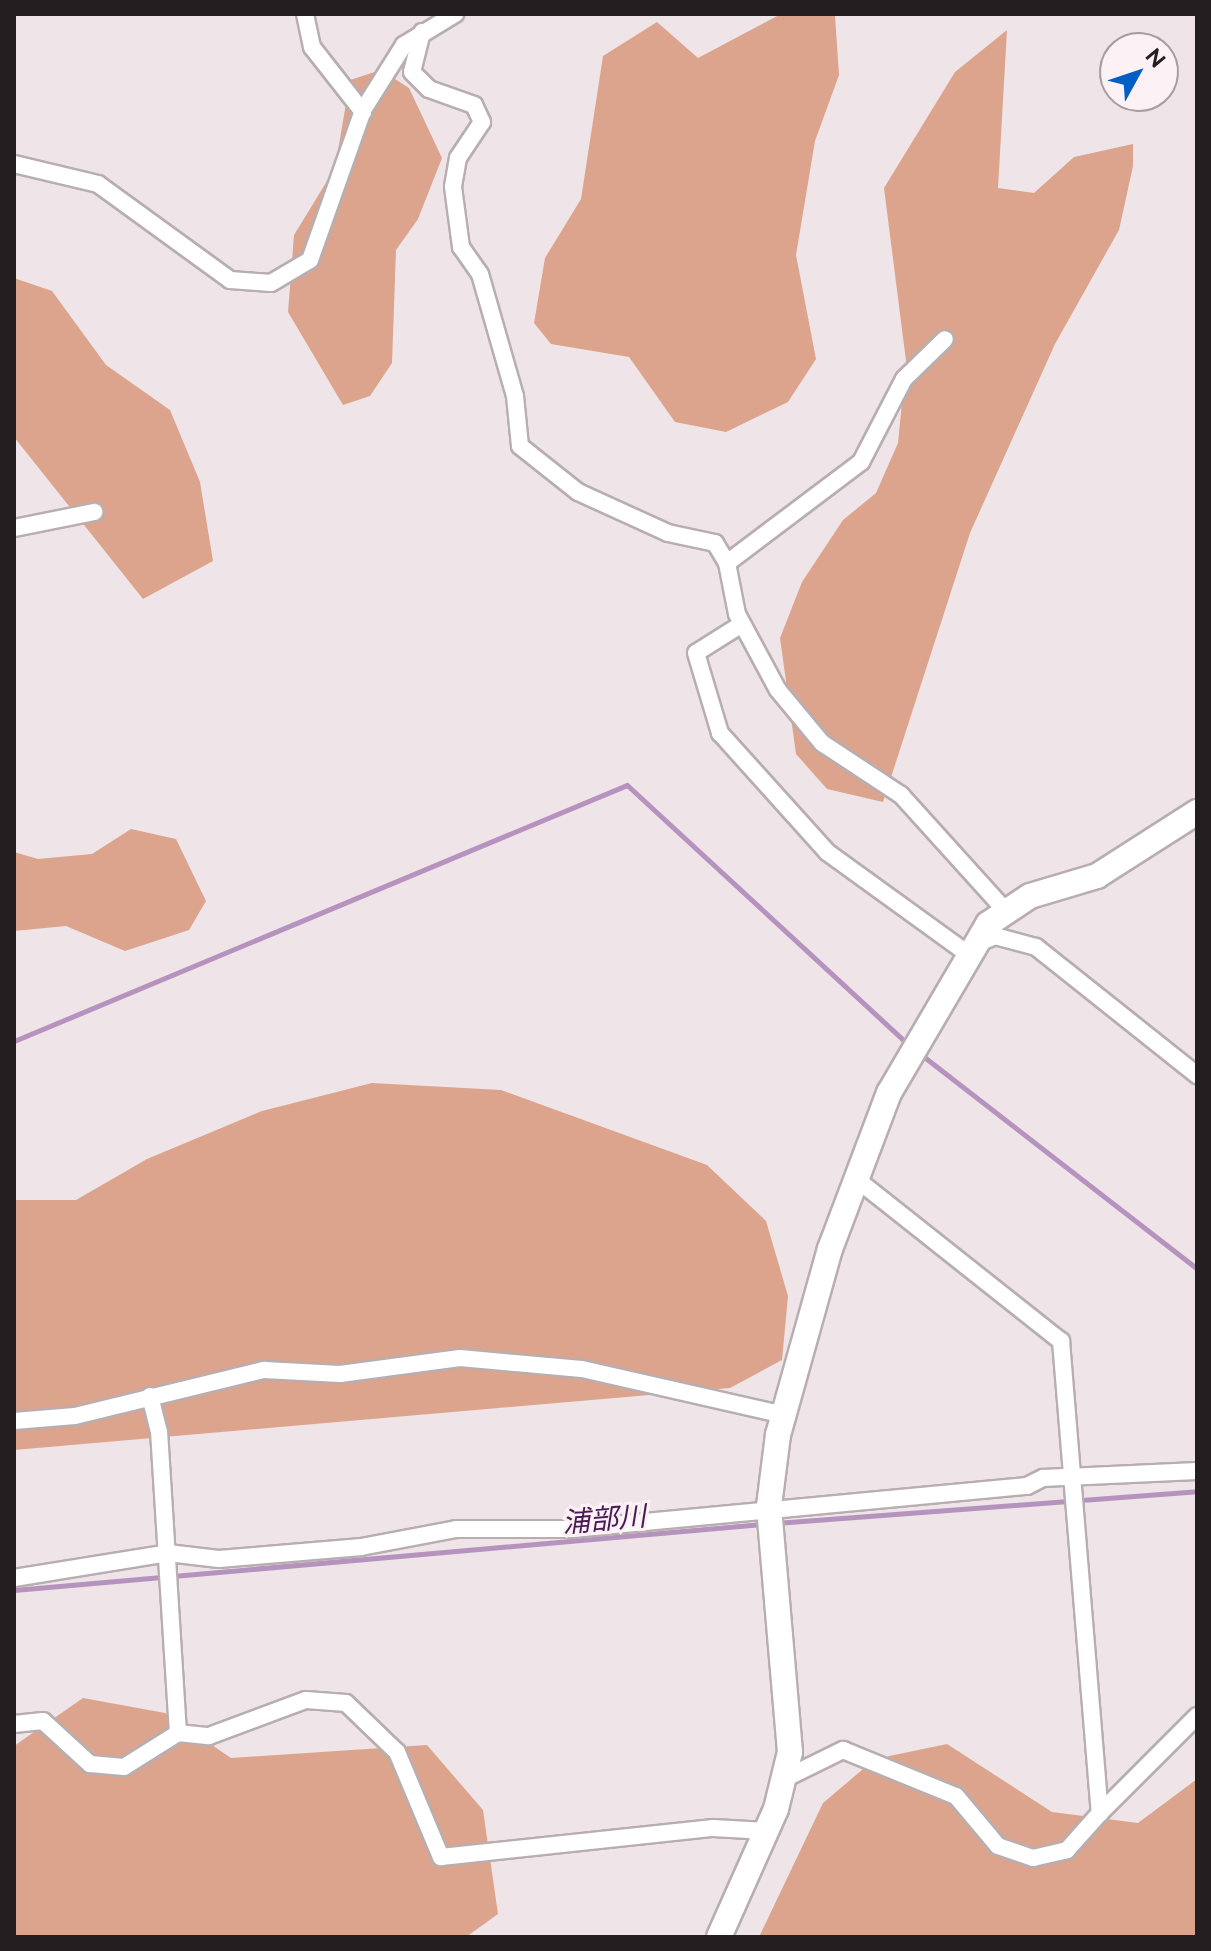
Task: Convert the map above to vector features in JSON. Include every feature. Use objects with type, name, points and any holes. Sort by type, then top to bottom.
[{"type":"street","points":[[305,14],[312,47],[363,112]]},
{"type":"street","points":[[14,164],[98,184],[178,248],[251,286],[293,275],[310,260],[363,112],[404,45],[455,14]]},
{"type":"street","points":[[422,32],[412,72],[429,89],[474,105],[482,122],[458,158],[453,187],[461,247],[480,274],[515,396],[520,446],[578,492],[668,533],[715,543],[727,563],[742,624],[778,690],[822,743],[901,795],[1005,910]]},
{"type":"street","points":[[727,563],[861,462],[904,379],[945,339]]},
{"type":"street","points":[[14,528],[94,512]]},
{"type":"street","points":[[742,624],[696,653],[720,733],[827,852],[970,949]]},
{"type":"street","points":[[719,1937],[767,1831],[786,1778],[788,1714],[769,1506],[784,1415],[855,1178],[889,1093],[970,949],[1005,910],[1097,876],[1197,812]]},
{"type":"street","points":[[970,949],[995,936],[1020,938],[1197,1075]]},
{"type":"street","points":[[855,1178],[1061,1341],[1100,1813]]},
{"type":"street","points":[[14,1421],[75,1416],[264,1370],[340,1374],[460,1358],[582,1369],[784,1415]]},
{"type":"street","points":[[150,1396],[168,1553],[178,1733]]},
{"type":"street","points":[[14,1578],[168,1553],[219,1559],[361,1547],[456,1529],[571,1529],[769,1506],[1072,1477],[1197,1471]]},
{"type":"street","points":[[14,1724],[43,1721],[77,1756],[106,1768],[136,1762],[178,1733],[209,1736],[306,1700],[346,1703],[397,1752],[441,1857],[713,1828],[767,1831]]},
{"type":"street","points":[[786,1778],[843,1750],[956,1796],[998,1846],[1033,1858],[1067,1850],[1197,1716]]},
{"type":"shaded area","points":[[781,14],[835,16],[839,75],[815,141],[796,255],[816,359],[788,402],[726,432],[675,422],[629,357],[551,344],[534,323],[545,258],[581,199],[603,56],[657,22],[698,58]]},
{"type":"shaded area","points":[[1007,30],[998,188],[1034,193],[1074,157],[1133,144],[1133,166],[1119,230],[1055,344],[970,533],[883,802],[827,789],[796,754],[780,638],[802,582],[843,520],[876,493],[898,443],[906,361],[884,188],[955,72]]},
{"type":"shaded area","points":[[381,70],[409,88],[442,158],[418,219],[396,250],[392,363],[370,396],[343,405],[288,312],[294,235],[335,168],[350,80]]},
{"type":"shaded area","points":[[14,278],[52,291],[106,365],[170,410],[200,482],[213,561],[143,599],[14,437]]},
{"type":"shaded area","points":[[131,829],[176,839],[206,901],[189,930],[125,951],[66,926],[14,931],[14,852],[38,859],[92,854]]},
{"type":"shaded area","points":[[372,1083],[501,1090],[707,1165],[766,1221],[788,1296],[782,1360],[730,1388],[14,1450],[14,1200],[76,1200],[147,1159],[262,1111]]},
{"type":"shaded area","points":[[83,1698],[165,1713],[231,1758],[427,1745],[483,1810],[498,1914],[466,1937],[14,1937],[14,1746]]},
{"type":"shaded area","points":[[947,1744],[1052,1812],[1138,1823],[1197,1779],[1197,1937],[759,1937],[823,1803],[875,1759]]},
{"type":"waterway","points":[[14,1041],[627,785],[908,1044]]},
{"type":"waterway","points":[[919,1053],[1197,1269]]},
{"type":"waterway","name":"浦部川","points":[[776,1523],[1197,1491]]},
{"type":"waterway","name":"浦部川","points":[[14,1590],[762,1524]]}]
